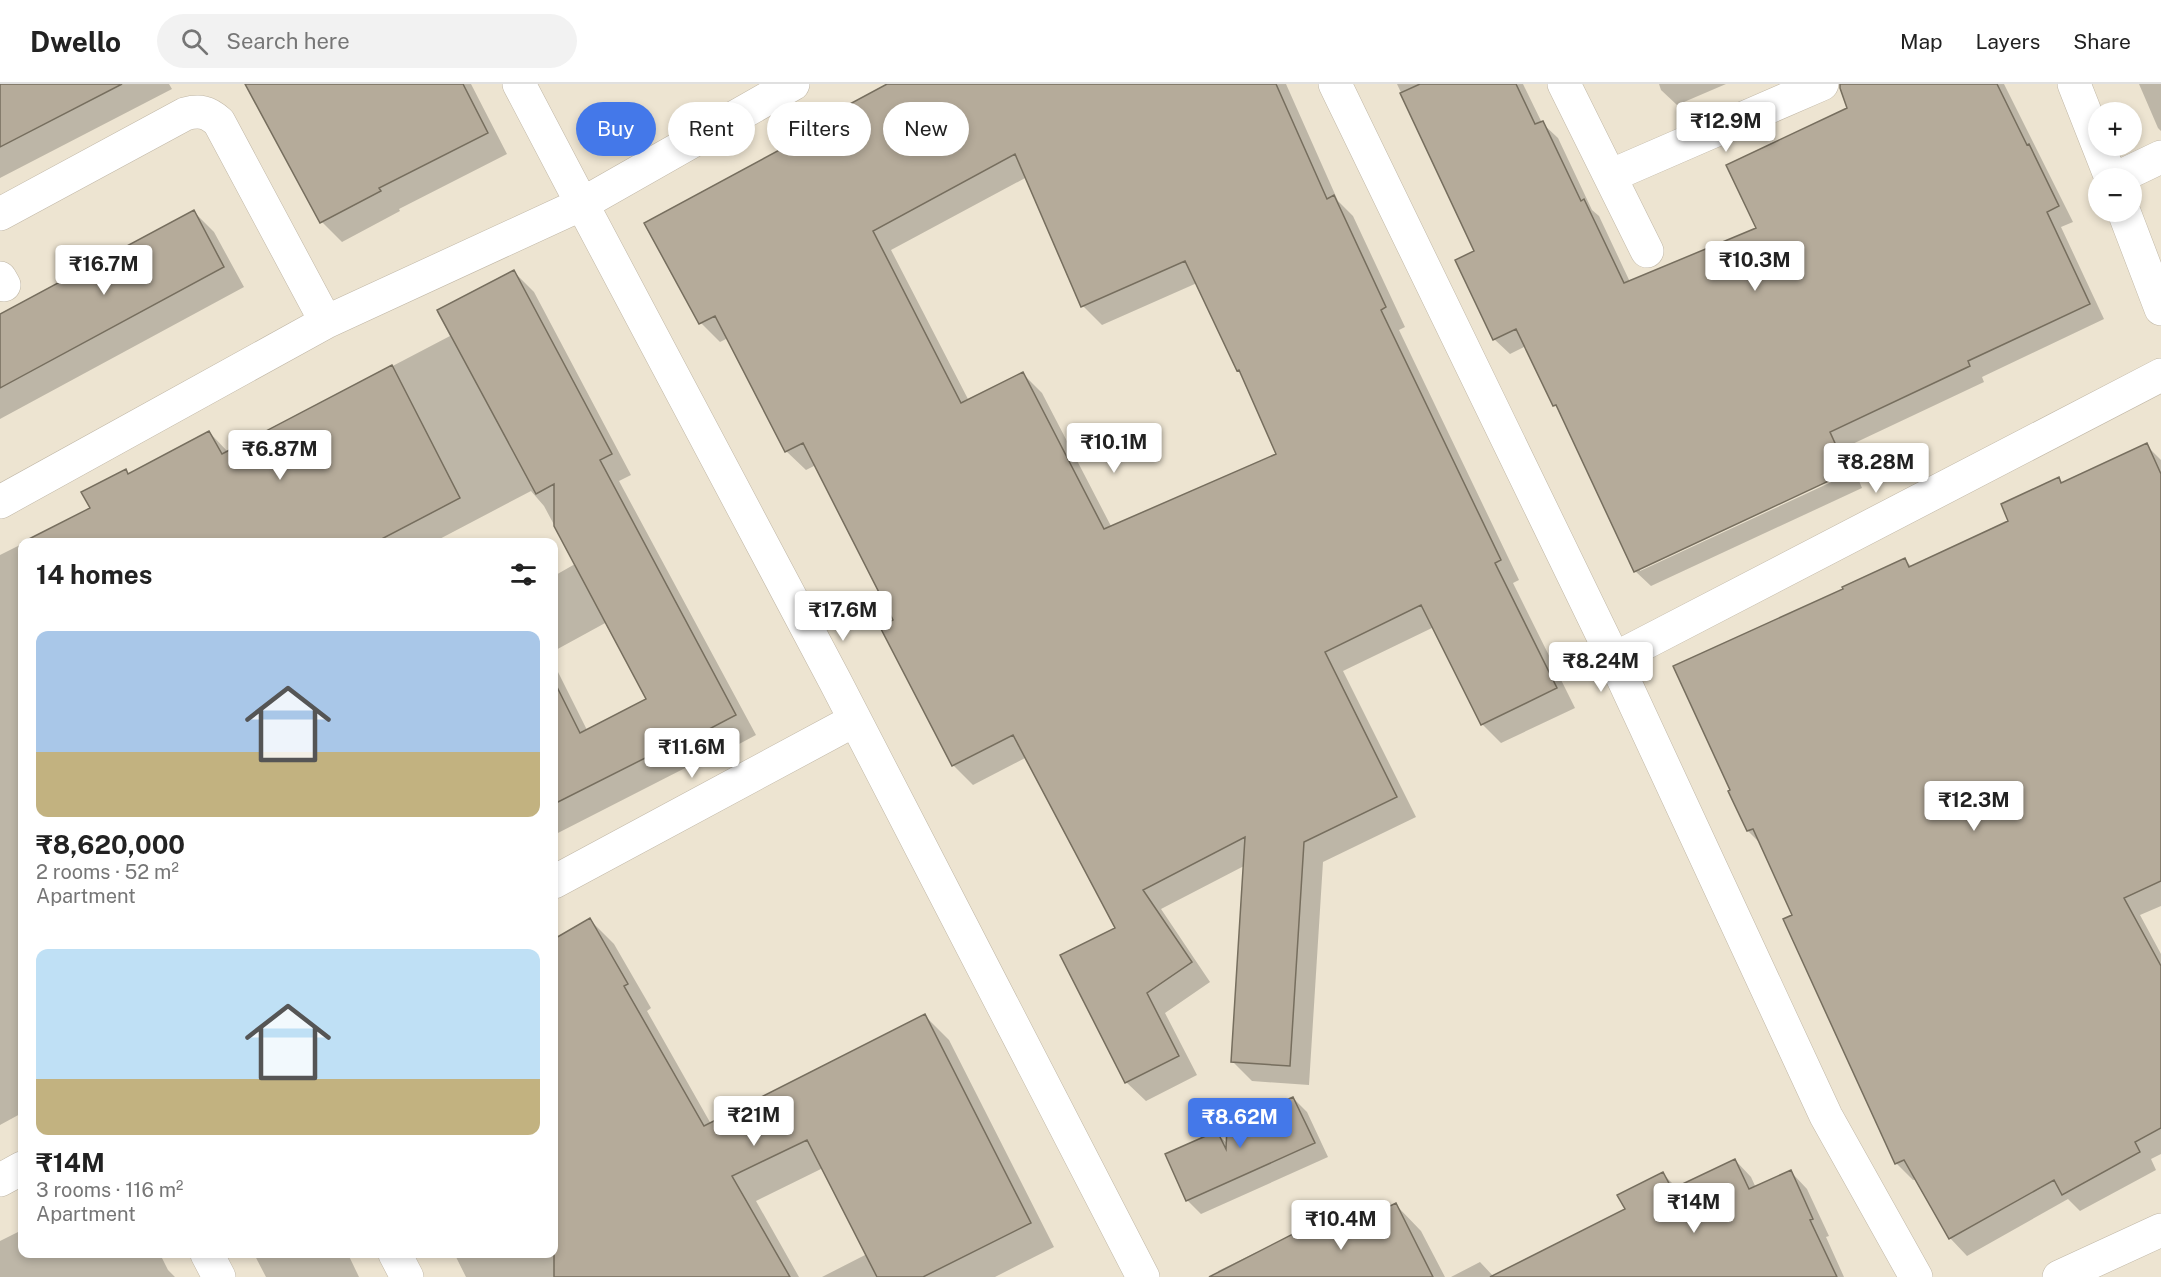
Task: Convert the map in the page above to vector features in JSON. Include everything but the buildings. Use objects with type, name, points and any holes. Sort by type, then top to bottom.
[{"type":"street","points":[[519,84],[855,720],[1143,1277]]},
{"type":"street","points":[[0,502],[326,322],[582,204],[793,84]]},
{"type":"street","points":[[1335,84],[1614,659],[1827,1116],[1916,1277]]},
{"type":"street","points":[[1564,84],[1647,251]]},
{"type":"street","points":[[1610,176],[1822,84]]},
{"type":"street","points":[[2074,84],[2107,168]]},
{"type":"street","points":[[0,214],[185,114],[198,111],[211,114],[219,122],[326,322]]},
{"type":"street","points":[[2138,168],[2161,157]]},
{"type":"street","points":[[2128,222],[2161,309]]},
{"type":"street","points":[[1614,659],[2161,375]]},
{"type":"street","points":[[558,880],[855,720]]},
{"type":"street","points":[[0,1180],[18,1170]]},
{"type":"street","points":[[2059,1277],[2161,1230]]},
{"type":"street","points":[[209,1258],[219,1277]]},
{"type":"street","points":[[397,1258],[407,1277]]}]
